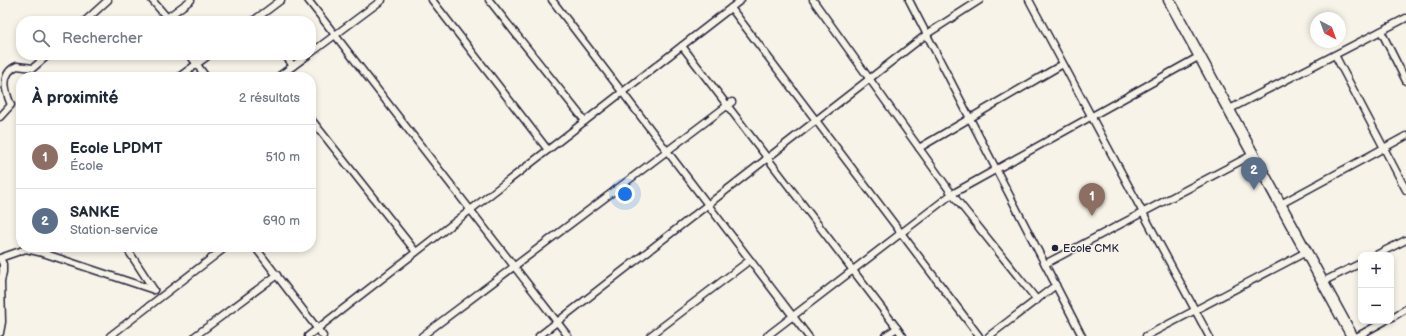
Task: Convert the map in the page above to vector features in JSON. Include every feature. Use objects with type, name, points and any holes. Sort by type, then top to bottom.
[{"type":"main road","points":[[1169,0],[1279,205],[1352,336]]},
{"type":"street","points":[[90,16],[108,0]]},
{"type":"street","points":[[152,0],[166,16]]},
{"type":"street","points":[[172,16],[191,0]]},
{"type":"street","points":[[261,16],[281,0]]},
{"type":"street","points":[[308,0],[568,336]]},
{"type":"street","points":[[316,49],[382,0]]},
{"type":"street","points":[[432,0],[548,150]]},
{"type":"street","points":[[489,0],[585,121]]},
{"type":"street","points":[[552,0],[808,336]]},
{"type":"street","points":[[308,336],[741,0]]},
{"type":"street","points":[[813,0],[871,78],[952,194],[1036,300]]},
{"type":"street","points":[[909,0],[1082,336]]},
{"type":"street","points":[[540,336],[927,34],[980,0]]},
{"type":"street","points":[[1029,0],[1210,336]]},
{"type":"street","points":[[730,8],[979,336]]},
{"type":"street","points":[[1228,110],[1406,18]]},
{"type":"street","points":[[1381,31],[1406,81]]},
{"type":"street","points":[[682,46],[730,104],[768,158],[903,336]]},
{"type":"street","points":[[1334,55],[1406,190]]},
{"type":"street","points":[[767,336],[952,194],[1200,56]]},
{"type":"street","points":[[0,117],[11,105],[6,91],[5,77],[7,73],[17,66],[33,68],[42,60]]},
{"type":"street","points":[[193,60],[202,72]]},
{"type":"street","points":[[186,72],[202,60]]},
{"type":"street","points":[[289,60],[293,66]]},
{"type":"street","points":[[285,72],[301,60]]},
{"type":"street","points":[[919,148],[1063,64]]},
{"type":"street","points":[[422,336],[730,104]]},
{"type":"street","points":[[316,125],[416,252]]},
{"type":"street","points":[[1279,205],[1406,136]]},
{"type":"street","points":[[1045,264],[1252,155]]},
{"type":"street","points":[[1382,252],[1406,240]]},
{"type":"street","points":[[0,333],[2,322],[1,281],[3,264],[0,258],[17,252]]},
{"type":"street","points":[[39,252],[154,290]]},
{"type":"street","points":[[129,252],[160,298]]},
{"type":"street","points":[[110,336],[220,252]]},
{"type":"street","points":[[259,252],[323,336]]},
{"type":"street","points":[[1146,336],[1306,252]]},
{"type":"street","points":[[650,336],[750,260]]},
{"type":"street","points":[[1322,282],[1358,264]]},
{"type":"street","points":[[195,336],[277,275]]},
{"type":"street","points":[[989,336],[1056,285]]},
{"type":"street","points":[[1394,316],[1406,309]]},
{"type":"street","points":[[1358,336],[1380,324]]},
{"type":"street","points":[[885,336],[897,328]]},
{"type":"place","name":"SANKE","points":[[1254,190]]},
{"type":"place","name":"Ecole LPDMT","points":[[1092,216]]},
{"type":"place","name":"Ecole CMK","points":[[1055,248]]}]
